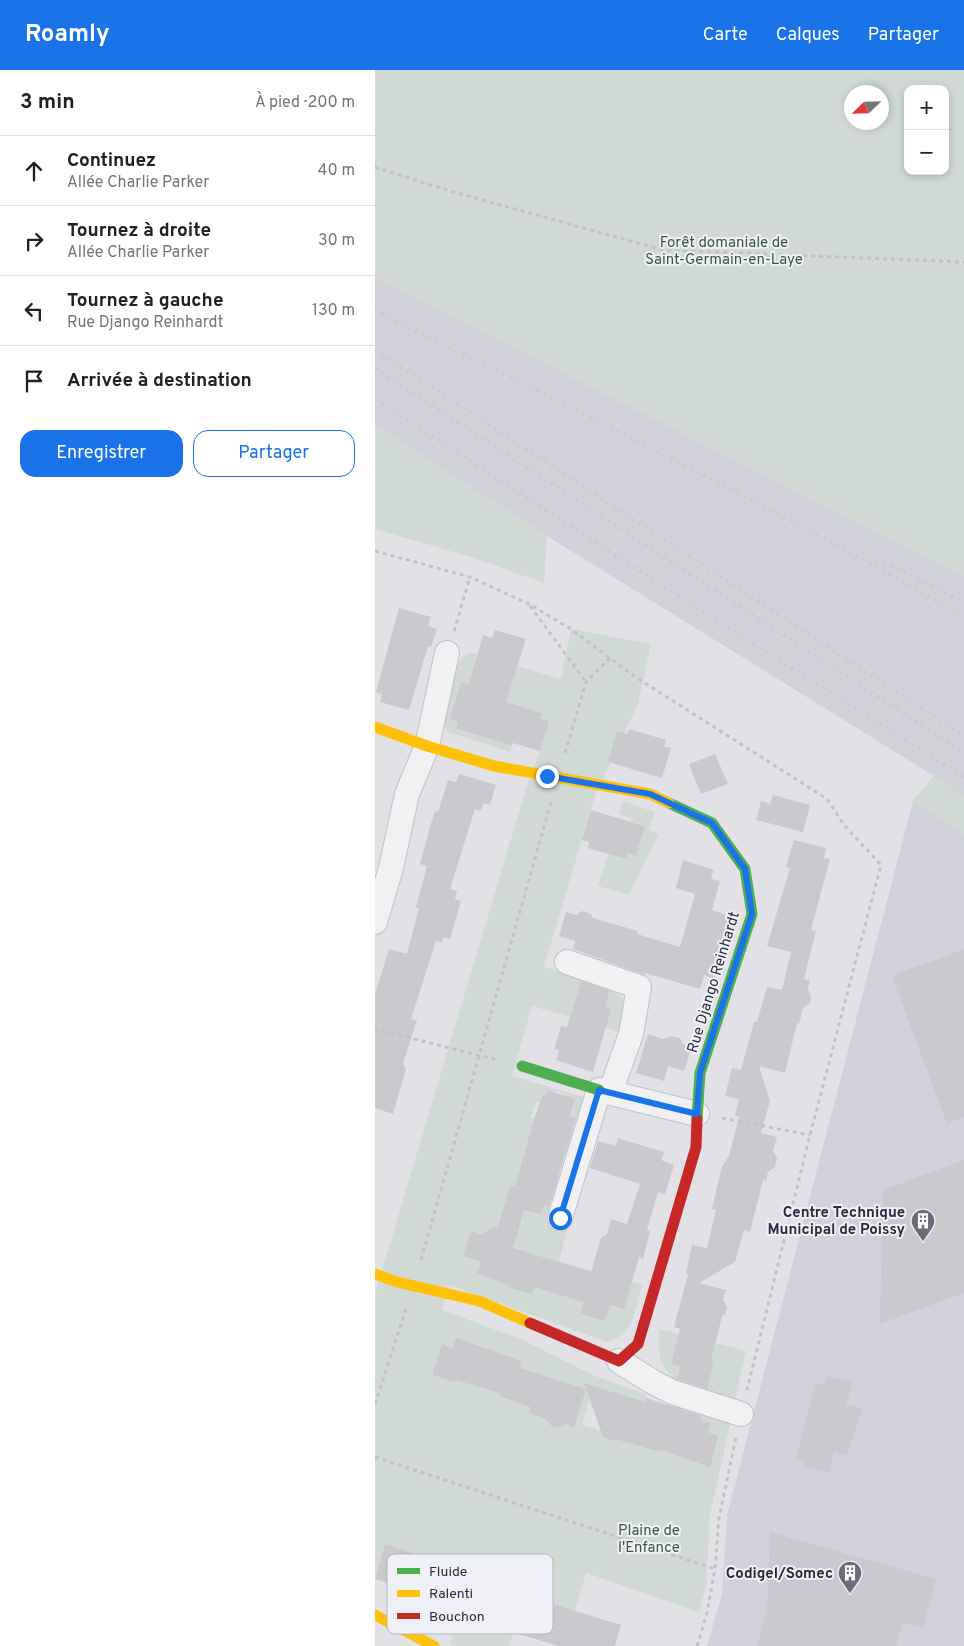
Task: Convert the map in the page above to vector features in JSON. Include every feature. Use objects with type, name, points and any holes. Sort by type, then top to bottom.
[{"type":"street","points":[[375,922],[391,868],[407,794],[427,746],[447,653]]},
{"type":"street","name":"Rue Django Reinhardt","points":[[375,727],[427,746],[494,766],[650,794],[712,823],[745,869],[752,914],[700,1073],[696,1147],[638,1344],[619,1361]]},
{"type":"street","points":[[560,1218],[604,1092],[631,1034],[639,987],[567,962]]},
{"type":"street","points":[[522,1066],[604,1092],[697,1114]]},
{"type":"street","points":[[375,1274],[397,1282],[479,1301],[619,1361],[672,1392],[741,1414]]},
{"type":"street","points":[[375,1615],[387,1621]]},
{"type":"street","points":[[411,1634],[434,1646]]},
{"type":"path","points":[[375,166],[450,191],[663,250],[964,262]]},
{"type":"path","points":[[447,653],[470,577]]},
{"type":"path","points":[[529,604],[586,682]]},
{"type":"path","points":[[375,1404],[413,1285],[586,682],[610,658]]},
{"type":"path","points":[[375,1029],[479,1055]]},
{"type":"path","points":[[697,1114],[810,1135]]},
{"type":"path","points":[[376,1457],[715,1569]]},
{"type":"shaded area","points":[[375,277],[964,576],[964,1646],[707,1646],[722,1594],[727,1515],[913,801],[934,776],[547,536],[375,425]]},
{"type":"green space","name":"Forêt domaniale de Saint-Germain-en-Laye","points":[[375,70],[964,70],[964,576],[375,277]]},
{"type":"green space","points":[[375,425],[547,536],[544,583],[474,558],[375,529]]},
{"type":"green space","name":"Plaine de l'Enfance","points":[[571,629],[651,644],[638,704],[595,795],[544,967],[614,988],[618,995],[628,1003],[626,1034],[605,1028],[611,1009],[605,1007],[608,992],[580,984],[570,1017],[532,1006],[512,1076],[593,1100],[569,1223],[559,1261],[593,1271],[579,1297],[582,1304],[580,1314],[604,1320],[610,1305],[623,1309],[632,1282],[642,1285],[629,1327],[616,1339],[607,1342],[449,1285],[442,1310],[521,1339],[595,1376],[645,1394],[644,1447],[660,1452],[671,1416],[663,1414],[666,1404],[730,1424],[710,1515],[706,1587],[699,1612],[586,1573],[571,1625],[553,1604],[553,1554],[394,1554],[385,1545],[375,1577],[375,1294],[527,785],[540,751],[548,721],[540,718],[541,713],[505,702],[499,741],[512,745],[510,752],[448,732],[444,724],[445,707],[456,668],[460,661],[468,654],[478,654],[561,679]],"holes":[[[461,682],[477,687],[486,696],[475,735],[457,730],[458,722],[450,719]],[[556,1091],[565,1094],[564,1100],[574,1104],[570,1116],[578,1118],[574,1131],[531,1118],[536,1102],[540,1102],[543,1094],[554,1097]],[[532,1128],[559,1148],[569,1151],[561,1180],[525,1169],[529,1152],[525,1150]],[[518,1178],[558,1190],[552,1208],[544,1205],[541,1214],[505,1203],[510,1186],[515,1187]],[[471,1231],[481,1234],[487,1231],[503,1282],[477,1273],[481,1261],[464,1256]],[[521,1251],[535,1287],[532,1294],[510,1287]],[[464,1341],[484,1347],[474,1383],[457,1378],[455,1382],[432,1375],[442,1344],[460,1350]],[[493,1351],[522,1361],[520,1369],[521,1404],[499,1397],[500,1393]],[[539,1374],[569,1384],[581,1403],[574,1427],[565,1424],[558,1428],[546,1419],[528,1413]],[[593,1386],[623,1395],[613,1441],[603,1437],[601,1431],[582,1425]],[[708,1432],[718,1436],[710,1466]]]},
{"type":"green space","points":[[934,776],[964,796],[964,835],[913,801]]},
{"type":"green space","points":[[623,801],[655,812],[649,830],[659,834],[629,895],[598,886],[608,854],[626,859],[628,853],[636,856],[645,826],[619,814]]},
{"type":"green space","points":[[659,1329],[679,1334],[671,1364],[680,1366],[677,1376],[708,1385],[714,1363],[711,1362],[716,1343],[746,1351],[734,1405],[672,1386],[675,1379],[665,1369],[660,1356]]},
{"type":"green space","name":"Plaine de l'Enfance","points":[[453,1634],[513,1634],[509,1646],[450,1645]]},
{"type":"building","points":[[399,608],[431,617],[428,626],[437,629],[431,647],[428,646],[409,710],[380,702],[382,694],[376,692]]},
{"type":"building","points":[[495,630],[526,639],[506,702],[542,713],[540,718],[549,721],[540,751],[456,729],[458,722],[450,719],[461,682],[469,684],[483,635],[492,638]]},
{"type":"building","points":[[629,729],[666,740],[664,746],[671,748],[662,778],[608,762],[617,731],[627,734]]},
{"type":"building","points":[[715,754],[728,784],[701,794],[689,764]]},
{"type":"building","points":[[459,774],[496,785],[490,805],[484,803],[481,811],[475,809],[450,889],[457,891],[455,899],[461,901],[450,939],[444,937],[442,943],[436,941],[411,1019],[417,1020],[403,1063],[406,1069],[393,1114],[375,1108],[375,994],[389,949],[407,954],[419,908],[416,907],[427,866],[420,864],[430,827],[435,811],[438,812],[448,780],[456,782]]},
{"type":"building","points":[[773,795],[810,805],[803,832],[756,820],[761,801],[770,804]]},
{"type":"building","points":[[591,810],[645,826],[636,856],[628,853],[626,859],[588,848],[589,842],[582,840]]},
{"type":"building","points":[[794,840],[826,848],[824,858],[830,859],[811,930],[816,931],[804,979],[810,980],[808,989],[811,997],[810,1003],[803,1008],[799,1024],[797,1023],[785,1073],[759,1066],[770,1101],[761,1133],[777,1137],[773,1151],[777,1158],[775,1167],[768,1172],[766,1181],[763,1180],[750,1232],[744,1230],[735,1262],[699,1283],[726,1290],[723,1299],[727,1307],[725,1315],[722,1316],[711,1362],[714,1363],[707,1389],[677,1379],[680,1366],[671,1364],[680,1329],[674,1327],[688,1274],[686,1273],[692,1245],[707,1248],[716,1210],[712,1209],[722,1166],[729,1156],[739,1117],[735,1116],[739,1099],[725,1096],[732,1068],[741,1070],[754,1022],[757,1022],[767,987],[782,990],[791,952],[767,946],[790,868],[786,867]]},
{"type":"building","points":[[683,860],[714,870],[711,879],[720,881],[712,910],[730,916],[728,924],[732,925],[714,979],[704,975],[700,989],[645,973],[645,975],[573,949],[575,941],[559,936],[566,912],[576,915],[582,911],[591,914],[593,918],[638,931],[637,934],[680,947],[695,894],[676,888]]},
{"type":"building","points":[[964,949],[964,1117],[947,1124],[892,976]]},
{"type":"building","points":[[581,981],[609,991],[605,1007],[611,1009],[593,1072],[556,1060],[559,1050],[554,1049],[561,1026],[567,1027]]},
{"type":"building","points":[[648,1034],[663,1039],[671,1036],[680,1038],[683,1044],[692,1047],[684,1071],[668,1066],[664,1081],[636,1073]]},
{"type":"building","points":[[547,1090],[575,1099],[570,1116],[576,1118],[549,1207],[544,1205],[541,1214],[524,1210],[513,1248],[591,1272],[601,1238],[607,1234],[611,1219],[627,1224],[640,1184],[590,1168],[598,1141],[616,1146],[618,1138],[664,1152],[661,1160],[674,1165],[665,1194],[658,1192],[647,1230],[650,1231],[643,1259],[639,1257],[624,1309],[610,1305],[605,1321],[580,1314],[583,1302],[535,1287],[532,1294],[510,1288],[511,1286],[477,1273],[481,1261],[463,1256],[471,1231],[481,1234],[498,1226],[510,1186],[515,1187],[534,1119],[543,1094],[546,1095]]},
{"type":"building","name":"Centre Technique Municipal de Poissy","points":[[964,1160],[964,1293],[880,1324],[883,1190]]},
{"type":"building","points":[[456,1338],[522,1361],[520,1368],[586,1389],[574,1427],[565,1424],[558,1428],[550,1425],[546,1419],[528,1413],[530,1407],[499,1396],[500,1393],[432,1375],[442,1344],[453,1348]]},
{"type":"building","points":[[826,1376],[853,1382],[846,1404],[862,1408],[847,1456],[834,1452],[829,1473],[803,1466],[804,1461],[796,1458],[816,1383],[824,1385]]},
{"type":"building","points":[[584,1383],[645,1402],[646,1398],[701,1416],[700,1420],[711,1423],[708,1432],[718,1436],[710,1467],[661,1450],[660,1452],[603,1437]]},
{"type":"building","name":"Codigel/Somec","points":[[770,1532],[936,1579],[923,1628],[903,1622],[896,1646],[757,1646],[767,1609]]},
{"type":"building","points":[[385,1544],[415,1554],[387,1554],[387,1583],[375,1579]]},
{"type":"building","points":[[553,1604],[621,1625],[615,1646],[558,1646],[518,1634],[553,1634]]},
{"type":"railway","points":[[375,310],[744,496],[910,586],[964,618]]},
{"type":"railway","points":[[375,350],[964,736]]},
{"type":"railway","points":[[375,368],[964,753]]},
{"type":"railway","points":[[375,399],[678,596],[964,777]]},
{"type":"railway","points":[[877,559],[964,603]]},
{"type":"traffic: fast","points":[[669,803],[712,823],[745,869],[752,914],[700,1073],[697,1119]]},
{"type":"traffic: fast","points":[[522,1066],[599,1090]]},
{"type":"traffic: slow","points":[[375,727],[427,746],[494,766],[650,794],[669,803]]},
{"type":"traffic: slow","points":[[375,1274],[397,1282],[479,1301],[530,1323]]},
{"type":"traffic: slow","points":[[375,1615],[387,1621]]},
{"type":"traffic: slow","points":[[411,1634],[434,1646]]},
{"type":"traffic: jam","points":[[530,1323],[619,1361],[638,1344],[696,1147],[697,1119]]},
{"type":"place","name":"Centre Technique Municipal de Poissy","points":[[923,1242]]},
{"type":"place","name":"Codigel/Somec","points":[[850,1594]]},
{"type":"route","points":[[547,776],[650,794],[712,823],[745,869],[752,914],[700,1073],[697,1114],[599,1090],[560,1218]]}]
